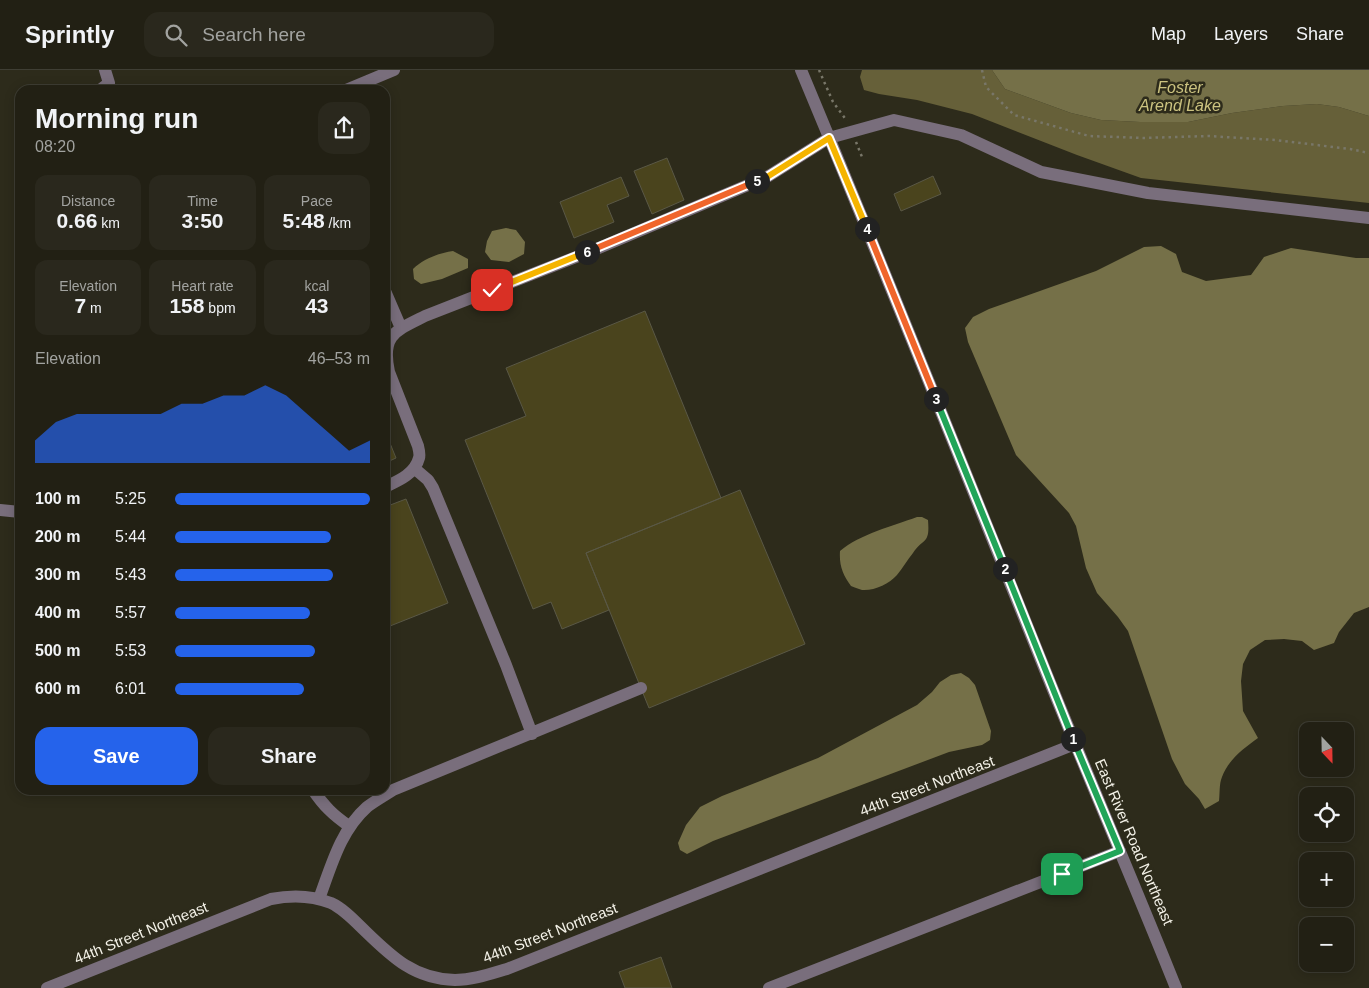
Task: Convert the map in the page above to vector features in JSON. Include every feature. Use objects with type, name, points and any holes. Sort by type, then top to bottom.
[{"type":"street","points":[[105,70],[109,83],[106,85]]},
{"type":"street","points":[[353,85],[365,76],[394,70]]},
{"type":"street","name":"East River Road Northeast","points":[[801,70],[892,286],[1075,744],[1176,988]]},
{"type":"street","points":[[390,340],[401,328],[425,316],[594,250],[767,177],[829,138],[894,120],[961,135],[1042,172],[1148,194],[1369,218]]},
{"type":"street","points":[[390,303],[401,328]]},
{"type":"street","points":[[390,375],[418,446],[419,458],[414,468],[404,478],[390,485]]},
{"type":"street","points":[[414,468],[428,480],[433,488],[506,665],[532,734]]},
{"type":"street","points":[[0,510],[15,512]]},
{"type":"street","points":[[390,792],[641,688]]},
{"type":"street","name":"44th Street Northeast","points":[[46,988],[271,899],[286,896],[303,896],[332,904],[344,912],[388,953],[416,971],[454,980],[487,975],[507,969],[1075,744]]},
{"type":"street","points":[[316,795],[334,816],[349,826]]},
{"type":"street","points":[[319,899],[349,826],[366,808],[386,795]]},
{"type":"street","points":[[769,988],[1120,851]]},
{"type":"path","points":[[819,70],[833,102],[845,117],[852,131],[862,157]]},
{"type":"path","points":[[982,70],[986,87],[1014,115],[1089,136],[1143,138],[1208,136],[1275,140],[1369,153]]},
{"type":"shaded area","points":[[862,70],[992,70],[1005,89],[1071,113],[1101,120],[1188,122],[1232,113],[1283,106],[1317,104],[1339,107],[1369,116],[1369,203],[1141,178],[972,114],[917,100],[864,90],[860,77]]},
{"type":"water","name":"Foster Arend Lake","points":[[992,70],[1369,70],[1369,116],[1339,107],[1317,104],[1283,106],[1232,113],[1188,122],[1101,120],[1071,113],[1005,89]]},
{"type":"water","points":[[506,228],[516,230],[525,242],[524,254],[509,262],[491,260],[485,252],[487,241],[492,231]]},
{"type":"water","points":[[1161,246],[1176,254],[1182,272],[1206,281],[1251,275],[1264,257],[1291,248],[1356,258],[1369,258],[1369,607],[1354,613],[1339,632],[1334,643],[1314,650],[1302,641],[1284,639],[1265,640],[1250,650],[1243,664],[1241,681],[1243,711],[1258,738],[1242,750],[1228,765],[1221,780],[1219,801],[1205,809],[1199,799],[1185,784],[1172,759],[1128,631],[1097,593],[1086,568],[1076,526],[1069,513],[1016,455],[968,342],[965,328],[973,317],[989,309],[1096,271],[1144,247]]},
{"type":"water","points":[[453,251],[468,259],[468,268],[442,279],[421,284],[414,279],[413,269],[417,265],[442,253]]},
{"type":"water","points":[[917,517],[928,520],[927,537],[897,575],[886,584],[876,588],[862,590],[851,586],[842,570],[840,551],[867,535]]},
{"type":"water","points":[[961,673],[975,685],[991,731],[990,740],[982,745],[949,752],[713,841],[687,854],[680,850],[678,843],[686,825],[700,807],[722,796],[818,758],[917,705],[940,682],[951,675]]},
{"type":"building","points":[[667,158],[684,200],[652,214],[634,171]]},
{"type":"building","points":[[933,176],[941,194],[901,211],[894,194]]},
{"type":"building","points":[[621,177],[629,196],[607,205],[614,222],[574,238],[560,202]]},
{"type":"building","points":[[645,311],[721,498],[586,553],[609,610],[562,629],[551,602],[533,609],[465,440],[526,416],[506,368]]},
{"type":"building","points":[[390,443],[396,458],[390,461]]},
{"type":"building","points":[[740,490],[805,644],[649,708],[586,553]]},
{"type":"building","points":[[406,499],[448,603],[390,626],[390,505]]},
{"type":"building","points":[[661,957],[672,988],[625,988],[619,972]]},
{"type":"route","points":[[492,290],[594,250],[767,177],[829,138],[892,286],[1075,744],[1120,851],[1062,874]]}]
